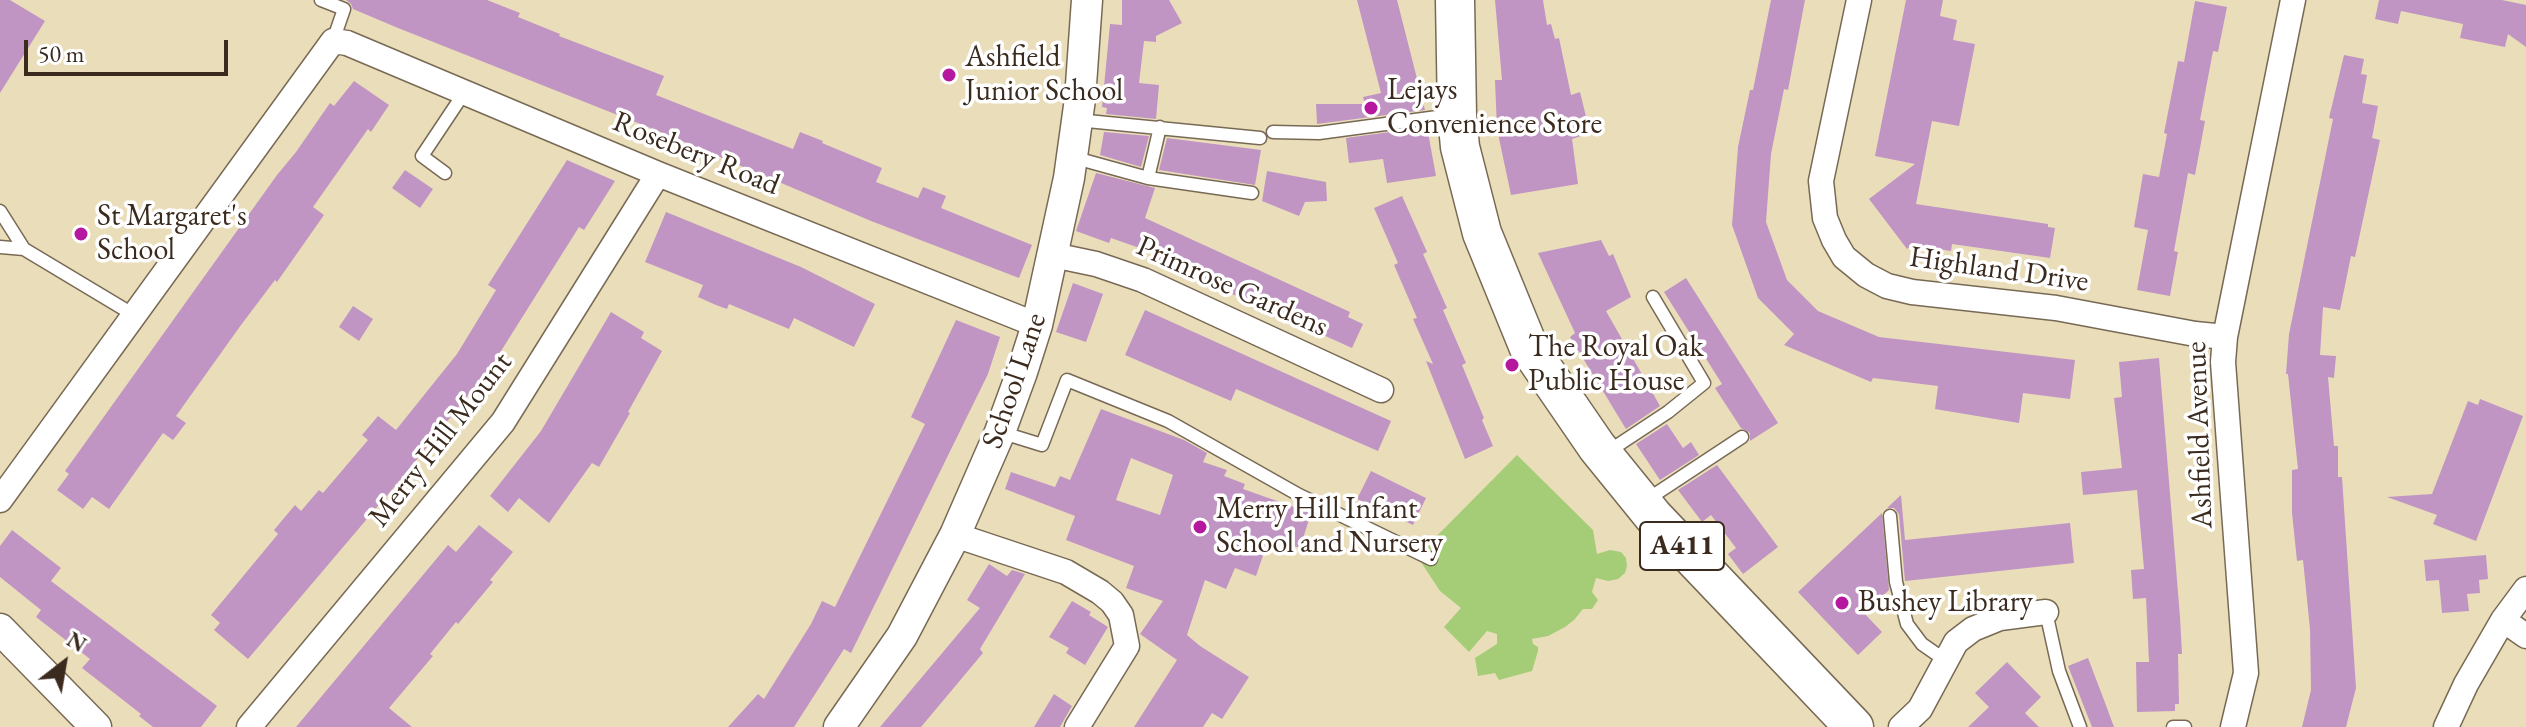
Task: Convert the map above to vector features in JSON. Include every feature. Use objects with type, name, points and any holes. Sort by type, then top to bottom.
[{"type":"main road","name":"A411","points":[[1455,0],[1460,147],[1482,233],[1529,348],[1602,455],[1642,502],[1854,727]]},
{"type":"street","name":"School Lane","points":[[839,727],[902,636],[955,535],[1000,432],[1037,325],[1072,157],[1087,0]]},
{"type":"street","name":"Highland Drive","points":[[1859,0],[1821,181],[1825,218],[1844,257],[1866,275],[1887,286],[1912,292],[2056,308],[2225,337]]},
{"type":"street","name":"Ashfield Avenue","points":[[2233,727],[2246,673],[2223,362],[2225,337],[2293,0]]},
{"type":"street","name":"Rosebery Road","points":[[333,41],[347,43],[658,174],[1037,325]]},
{"type":"street","points":[[0,500],[333,41]]},
{"type":"street","name":"Merry Hill Mount","points":[[249,727],[503,422],[658,174]]},
{"type":"street","name":"Primrose Gardens","points":[[1053,255],[1096,264],[1143,280],[1381,390]]},
{"type":"street","points":[[955,535],[1066,572],[1100,592],[1121,615],[1127,646],[1077,727]]},
{"type":"street","points":[[2446,727],[2466,684],[2503,620],[2526,589]]},
{"type":"street","points":[[1901,727],[1920,709],[1956,642],[1973,629],[2000,618],[2046,612]]},
{"type":"street","points":[[2503,620],[2526,636]]},
{"type":"street","points":[[0,629],[96,727]]},
{"type":"lane","points":[[321,0],[344,9],[333,41]]},
{"type":"lane","points":[[445,173],[422,156],[464,93]]},
{"type":"lane","points":[[1273,132],[1319,133],[1457,115]]},
{"type":"lane","points":[[1077,120],[1260,138]]},
{"type":"lane","points":[[1148,178],[1160,127]]},
{"type":"lane","points":[[1072,157],[1148,178],[1252,193]]},
{"type":"lane","points":[[0,211],[24,249]]},
{"type":"lane","points":[[0,247],[24,249],[134,315]]},
{"type":"lane","points":[[1602,455],[1668,412],[1704,383],[1653,297]]},
{"type":"lane","points":[[1000,432],[1042,445],[1067,380],[1168,421],[1299,495],[1431,559]]},
{"type":"lane","points":[[1642,502],[1742,437]]},
{"type":"lane","points":[[1890,516],[1896,582],[1907,624],[1922,644],[1945,660]]},
{"type":"lane","points":[[2046,612],[2059,671],[2080,727]]},
{"type":"lane","points":[[2173,727],[2185,727]]},
{"type":"green space","points":[[1517,455],[1593,530],[1597,554],[1610,550],[1621,552],[1627,566],[1618,579],[1608,581],[1596,578],[1592,592],[1598,600],[1592,609],[1583,609],[1565,627],[1548,636],[1532,639],[1538,651],[1532,671],[1499,680],[1495,673],[1478,676],[1475,658],[1497,644],[1497,634],[1487,631],[1469,652],[1444,627],[1461,608],[1440,591],[1417,556]]},
{"type":"building","points":[[0,0],[10,0],[45,21],[0,93]]},
{"type":"building","points":[[346,0],[487,0],[520,13],[518,17],[559,36],[664,76],[656,95],[793,149],[800,132],[823,141],[882,168],[876,182],[918,198],[923,187],[946,196],[941,208],[1032,245],[1019,278],[398,28],[353,9]]},
{"type":"building","points":[[1122,0],[1169,0],[1182,23],[1156,36],[1156,42],[1144,41],[1139,83],[1159,85],[1156,119],[1106,114],[1107,108],[1102,107],[1110,24],[1122,25]]},
{"type":"building","points":[[1357,0],[1397,0],[1425,110],[1317,124],[1316,104],[1365,104],[1363,97],[1381,93]]},
{"type":"building","points":[[1495,0],[1543,0],[1547,25],[1551,24],[1555,39],[1559,38],[1571,95],[1580,92],[1590,133],[1572,139],[1578,184],[1511,195],[1497,129],[1495,80],[1502,80]]},
{"type":"building","points":[[1771,0],[1805,0],[1788,90],[1784,89],[1771,154],[1766,222],[1787,280],[1818,311],[1879,337],[2075,360],[2070,399],[2023,393],[2019,423],[1935,409],[1938,386],[1873,378],[1871,382],[1784,345],[1794,334],[1758,298],[1732,225],[1738,147]]},
{"type":"building","points":[[1906,0],[1943,0],[1940,16],[1957,20],[1953,40],[1975,44],[1959,126],[1932,121],[1916,204],[2048,224],[2048,227],[2055,228],[2050,258],[1952,244],[1951,251],[1912,245],[1907,249],[1869,199],[1915,164],[1875,156]]},
{"type":"building","points":[[2379,0],[2502,0],[2526,5],[2526,47],[2508,34],[2505,47],[2460,38],[2463,24],[2401,11],[2398,24],[2375,19]]},
{"type":"building","points":[[2195,1],[2227,7],[2218,52],[2213,51],[2200,120],[2205,121],[2195,175],[2188,173],[2174,251],[2178,252],[2170,296],[2137,290],[2148,230],[2134,227],[2143,174],[2159,177],[2178,61],[2184,62]]},
{"type":"building","points":[[2344,55],[2364,59],[2361,74],[2367,75],[2362,103],[2378,106],[2372,138],[2380,140],[2355,257],[2351,256],[2340,310],[2323,307],[2320,355],[2336,356],[2334,378],[2328,377],[2334,446],[2338,446],[2338,477],[2342,477],[2356,688],[2346,727],[2302,727],[2311,690],[2310,629],[2303,560],[2297,561],[2292,513],[2292,470],[2298,469],[2286,374],[2289,334],[2333,119],[2329,118]]},
{"type":"building","points":[[354,81],[389,105],[371,132],[368,129],[313,207],[324,215],[176,416],[186,423],[173,440],[163,433],[109,509],[92,497],[83,509],[57,490],[69,474],[65,471],[330,103],[334,106]]},
{"type":"building","points":[[1427,127],[1436,176],[1387,183],[1383,159],[1349,163],[1346,138]]},
{"type":"building","points":[[1104,132],[1149,136],[1141,167],[1100,155]]},
{"type":"building","points":[[1167,138],[1261,150],[1255,185],[1159,170]]},
{"type":"building","points":[[567,160],[615,181],[584,230],[579,227],[479,386],[477,384],[248,659],[214,630],[220,623],[211,615],[278,534],[274,530],[295,505],[301,511],[319,490],[323,493],[368,440],[362,435],[378,416],[396,430],[457,354],[496,290],[488,285]]},
{"type":"building","points":[[405,170],[433,189],[420,208],[392,188]]},
{"type":"building","points":[[1267,171],[1326,182],[1327,201],[1305,202],[1299,216],[1262,201]]},
{"type":"building","points":[[1096,173],[1155,188],[1145,218],[1350,312],[1348,317],[1363,324],[1352,348],[1152,258],[1154,253],[1111,238],[1109,243],[1076,231]]},
{"type":"building","points":[[1402,196],[1427,252],[1423,254],[1447,308],[1443,310],[1466,363],[1462,365],[1493,446],[1465,459],[1426,361],[1433,364],[1394,265],[1398,263],[1374,208]]},
{"type":"building","points":[[666,212],[801,267],[875,304],[854,347],[794,318],[789,329],[729,304],[727,309],[716,305],[698,297],[703,285],[645,262]]},
{"type":"building","points":[[1601,240],[1609,256],[1613,254],[1631,297],[1606,311],[1660,406],[1626,429],[1570,337],[1575,333],[1538,253]]},
{"type":"building","points":[[1686,278],[1778,423],[1750,441],[1750,433],[1741,428],[1715,388],[1722,384],[1664,292]]},
{"type":"building","points":[[1073,283],[1103,294],[1086,342],[1056,332]]},
{"type":"building","points":[[353,306],[373,319],[359,341],[339,327]]},
{"type":"building","points":[[1145,310],[1391,421],[1378,451],[1236,389],[1231,401],[1125,355]]},
{"type":"building","points":[[611,312],[644,332],[641,338],[662,351],[599,467],[592,463],[549,523],[519,498],[508,512],[490,496],[541,431]]},
{"type":"building","points":[[956,320],[1000,337],[988,374],[851,653],[844,649],[794,727],[728,727],[758,694],[764,699],[822,601],[835,607],[925,424],[911,417]]},
{"type":"building","points":[[2159,358],[2180,617],[2182,654],[2178,654],[2179,704],[2175,704],[2175,711],[2137,712],[2136,662],[2149,662],[2146,598],[2133,599],[2131,570],[2144,569],[2137,490],[2083,495],[2081,472],[2122,468],[2114,398],[2122,397],[2119,362]]},
{"type":"building","points":[[2480,399],[2523,416],[2476,541],[2433,524],[2437,515],[2387,497],[2432,494],[2468,401],[2478,405]]},
{"type":"building","points":[[1101,409],[1184,440],[1207,453],[1203,462],[1227,470],[1224,476],[1245,484],[1243,489],[1311,513],[1300,548],[1269,538],[1256,576],[1235,568],[1226,589],[1205,580],[1187,635],[1249,677],[1222,719],[1212,713],[1203,727],[1134,727],[1177,660],[1140,634],[1163,601],[1126,588],[1134,566],[1066,540],[1075,516],[1005,489],[1011,472],[1055,487],[1060,476],[1070,480]],"holes":[[[1131,458],[1173,475],[1160,515],[1116,500]]]},
{"type":"building","points":[[1667,424],[1683,448],[1691,442],[1699,455],[1660,480],[1636,444]]},
{"type":"building","points":[[1717,465],[1778,547],[1743,574],[1728,554],[1736,548],[1711,515],[1702,522],[1678,490]]},
{"type":"building","points":[[1371,471],[1426,498],[1413,525],[1357,499]]},
{"type":"building","points":[[1901,495],[1905,540],[2070,523],[2074,563],[1905,581],[1899,514],[1894,508],[1887,508]]},
{"type":"building","name":"Bushey Library","points":[[1882,513],[1889,590],[1864,613],[1882,632],[1858,655],[1798,592]]},
{"type":"building","points":[[479,525],[513,552],[490,580],[493,582],[458,624],[456,622],[430,654],[433,656],[389,708],[412,727],[296,727],[448,545],[456,552]]},
{"type":"building","points":[[12,530],[61,568],[51,581],[217,706],[201,727],[153,727],[82,668],[90,659],[36,617],[41,610],[0,577],[0,546]]},
{"type":"building","points":[[2486,555],[2488,579],[2479,580],[2480,593],[2467,594],[2469,611],[2442,613],[2439,580],[2426,581],[2424,560]]},
{"type":"building","points":[[989,564],[1007,576],[1012,570],[1025,574],[980,649],[983,653],[921,727],[880,727],[980,608],[967,600]]},
{"type":"building","points":[[1072,601],[1108,627],[1085,665],[1066,653],[1069,648],[1049,637]]},
{"type":"building","points":[[2088,658],[2114,727],[2092,727],[2068,666]]},
{"type":"building","points":[[2007,662],[2041,697],[2025,713],[2039,727],[1968,727],[1989,707],[1975,693]]},
{"type":"building","points":[[1054,694],[1072,706],[1060,727],[1034,727]]},
{"type":"place","name":"Ashfield Junior School","points":[[949,75]]},
{"type":"place","name":"Lejays Convenience Store","points":[[1371,108]]},
{"type":"place","name":"St Margaret's School","points":[[81,234]]},
{"type":"place","name":"The Royal Oak Public House","points":[[1512,365]]},
{"type":"place","name":"Merry Hill Infant School and Nursery","points":[[1200,527]]},
{"type":"place","name":"Bushey Library","points":[[1842,603]]}]
